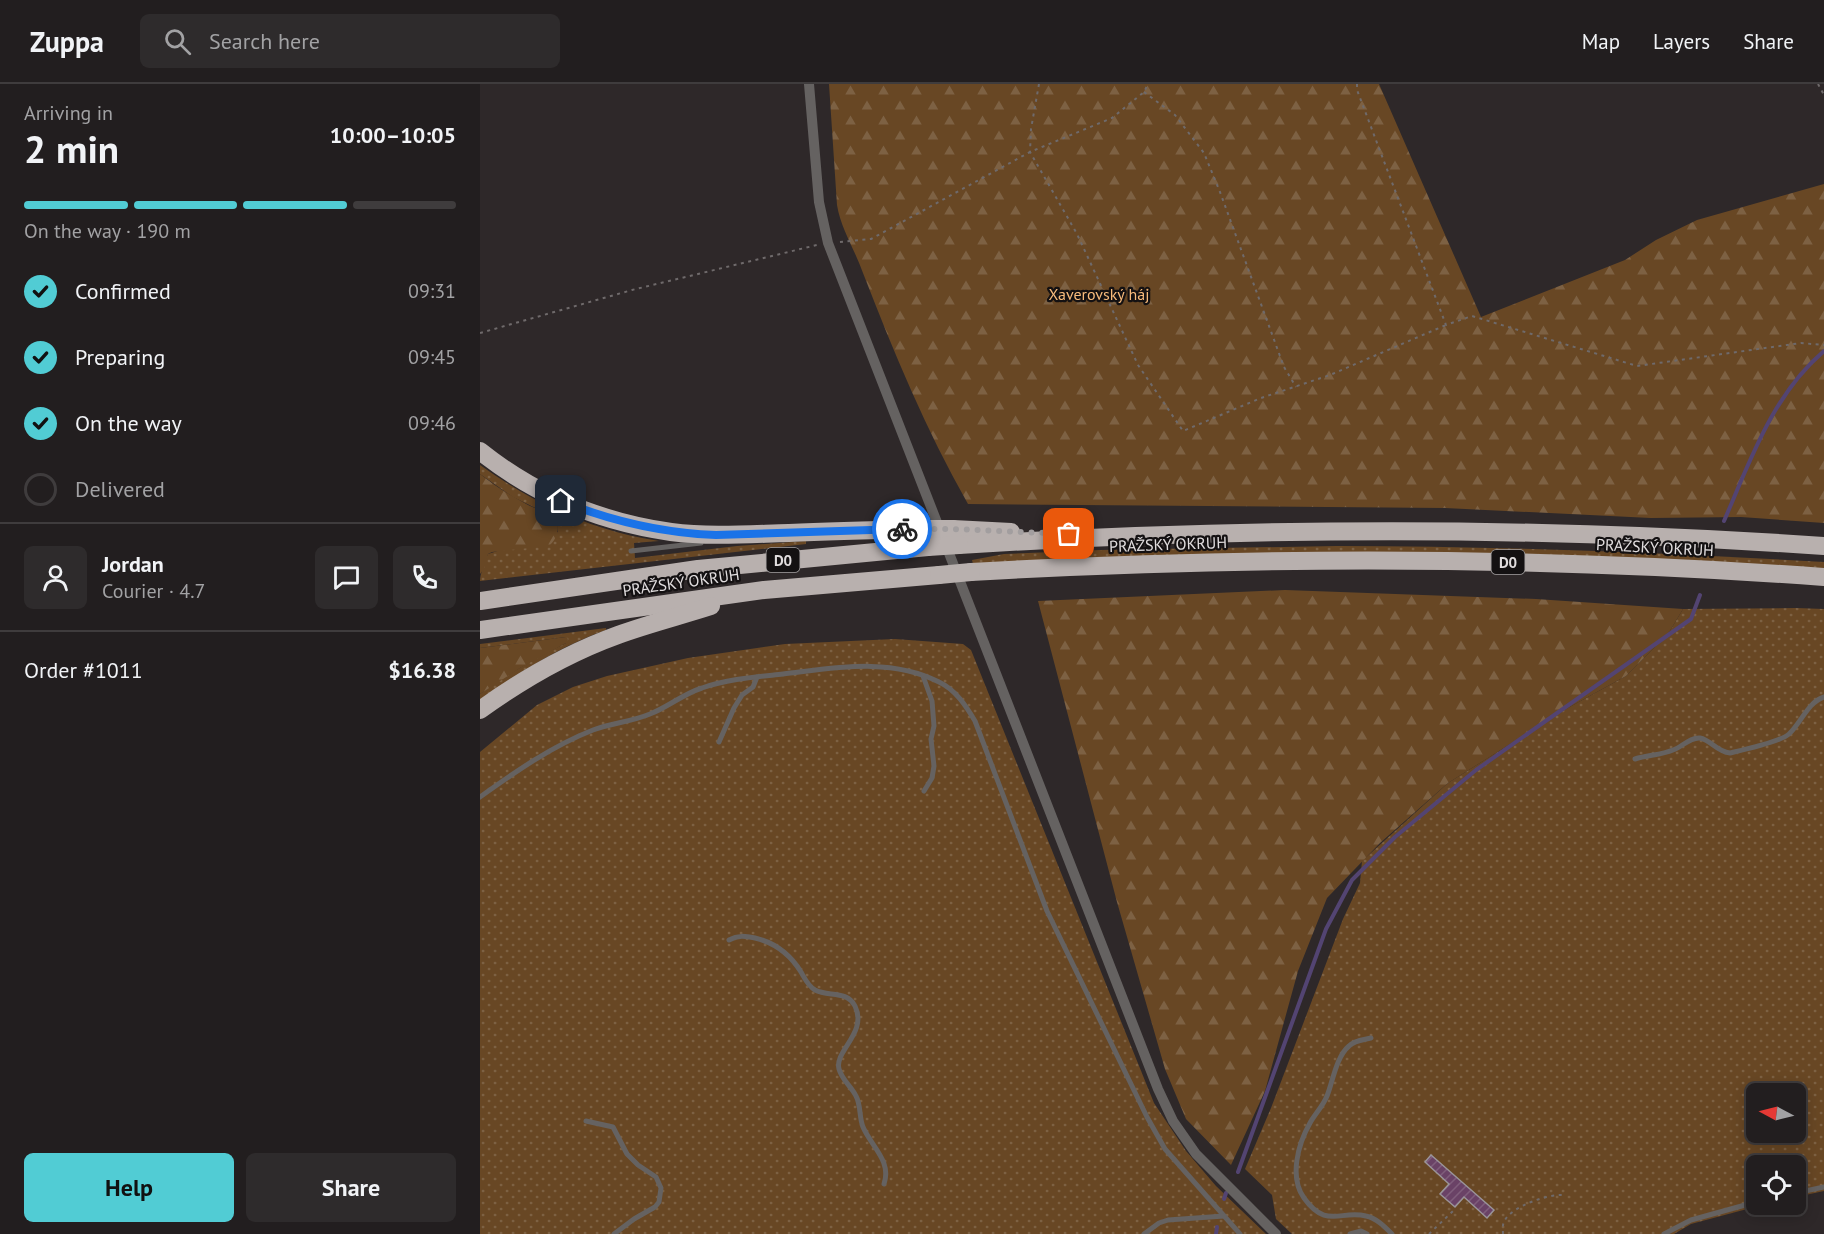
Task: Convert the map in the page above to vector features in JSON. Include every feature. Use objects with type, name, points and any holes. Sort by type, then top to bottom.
[{"type":"highway","points":[[480,451],[520,479],[561,501],[604,517],[649,528],[716,535],[921,529],[956,537]]},
{"type":"highway","name":"PRAŽSKÝ OKRUH","points":[[480,601],[677,571],[928,547],[956,537],[1115,537],[1484,531],[1617,535],[1824,546]]},
{"type":"highway","name":"PRAŽSKÝ OKRUH","points":[[480,630],[764,590],[939,574],[1157,563],[1441,560],[1647,566],[1824,577]]},
{"type":"highway","points":[[480,710],[532,675],[590,646],[620,634],[764,590]]},
{"type":"street","points":[[809,84],[819,202],[828,243],[1158,1089],[1173,1121],[1196,1154],[1276,1234]]},
{"type":"lane","points":[[631,551],[764,537],[921,529]]},
{"type":"lane","points":[[480,797],[512,774],[592,730],[648,715],[702,688],[757,677],[854,666],[878,666],[939,682],[952,690],[965,704],[975,721],[1047,911],[1142,1107],[1165,1149],[1240,1234]]},
{"type":"lane","points":[[923,676],[932,700],[934,726],[933,778],[924,791]]},
{"type":"lane","points":[[719,742],[734,708],[742,695],[753,687],[757,677]]},
{"type":"lane","points":[[1635,759],[1676,750],[1692,739],[1698,738],[1706,740],[1719,750],[1730,753],[1778,741],[1790,734],[1816,701],[1824,697]]},
{"type":"lane","points":[[729,940],[737,936],[747,936],[776,945],[789,955],[812,988],[822,993],[843,996],[854,1004],[857,1016],[855,1032],[838,1060],[838,1066],[856,1096],[863,1128],[882,1159],[886,1173],[884,1184]]},
{"type":"lane","points":[[1371,1038],[1349,1046],[1340,1059],[1326,1098],[1306,1131],[1299,1150],[1296,1162],[1298,1184],[1299,1192],[1305,1200],[1324,1215],[1368,1216],[1392,1234]]},
{"type":"lane","points":[[586,1121],[613,1127],[627,1154],[656,1177],[661,1188],[659,1202],[655,1207],[634,1219],[615,1234]]},
{"type":"lane","points":[[1806,1191],[1824,1187]]},
{"type":"lane","points":[[1664,1234],[1691,1220],[1746,1205]]},
{"type":"lane","points":[[1144,1234],[1159,1223],[1168,1220],[1224,1216]]},
{"type":"lane","points":[[1350,1234],[1361,1231],[1367,1234]]},
{"type":"path","points":[[1039,84],[1029,152],[1077,234],[1138,365],[1183,431],[1261,398],[1296,387],[1472,316],[1637,366],[1801,343],[1824,345]]},
{"type":"path","points":[[480,333],[644,287],[828,243],[871,239],[1029,152],[1112,118],[1144,92],[1148,84]]},
{"type":"path","points":[[1357,84],[1357,90],[1446,325]]},
{"type":"path","points":[[1818,84],[1824,95]]},
{"type":"path","points":[[1144,92],[1175,115],[1204,153],[1284,368],[1296,387]]},
{"type":"path","points":[[1503,1234],[1503,1226],[1507,1217],[1547,1196],[1563,1196]]},
{"type":"path","points":[[1429,1234],[1453,1211]]},
{"type":"green space","name":"Xaverovský háj","points":[[829,84],[1379,84],[1481,317],[1625,260],[1656,240],[1697,220],[1824,184],[1824,523],[1741,517],[1651,518],[1445,508],[968,504],[911,391],[842,223],[837,205]]},
{"type":"green space","points":[[480,465],[521,492],[565,514],[611,530],[659,541],[634,543],[635,558],[737,546],[806,541],[806,544],[480,581],[488,554],[558,532],[557,524],[552,516],[513,497],[480,474]]},
{"type":"green space","points":[[480,474],[515,498],[550,515],[556,521],[558,528],[549,546],[488,554],[484,569],[480,574]]},
{"type":"green space","points":[[1337,546],[1520,549],[1702,556],[1824,562],[1824,568],[973,564],[972,560],[1004,554],[1100,550]]},
{"type":"green space","points":[[1285,590],[1536,599],[1683,609],[1668,634],[1626,676],[1566,709],[1448,783],[1380,843],[1327,898],[1298,971],[1265,1091],[1231,1165],[1186,1119],[1165,1069],[1117,902],[1038,601]]},
{"type":"green space","points":[[1683,609],[1824,609],[1824,1191],[1806,1195],[1806,1155],[1746,1155],[1746,1209],[1691,1224],[1674,1234],[1292,1234],[1276,1219],[1272,1195],[1245,1169],[1271,1108],[1343,919],[1360,883],[1362,861],[1448,783],[1566,709],[1626,676],[1668,634]]},
{"type":"green space","points":[[606,628],[541,660],[480,700],[480,694],[501,680],[566,643],[566,637],[480,648],[480,644]]},
{"type":"green space","points":[[566,637],[568,639],[566,643],[520,668],[480,694],[480,648]]},
{"type":"green space","points":[[895,639],[963,644],[971,650],[1154,1103],[1186,1151],[1216,1186],[1266,1234],[480,1234],[480,752],[537,705],[573,687],[607,676],[688,658],[785,644]]},
{"type":"building","points":[[1431,1155],[1494,1210],[1487,1218],[1464,1197],[1455,1207],[1440,1194],[1449,1184],[1425,1162]]},
{"type":"waterway","points":[[1724,521],[1754,452],[1777,408],[1806,368],[1824,351]]},
{"type":"waterway","points":[[1238,1172],[1326,929],[1352,880],[1395,837],[1476,770],[1691,619],[1700,595]]},
{"type":"waterway","points":[[1224,1199],[1226,1193]]},
{"type":"waterway","points":[[1216,1234],[1217,1227]]},
{"type":"way so far","points":[[902,529],[1069,534]]},
{"type":"route","points":[[561,501],[626,523],[693,534],[902,529]]}]
